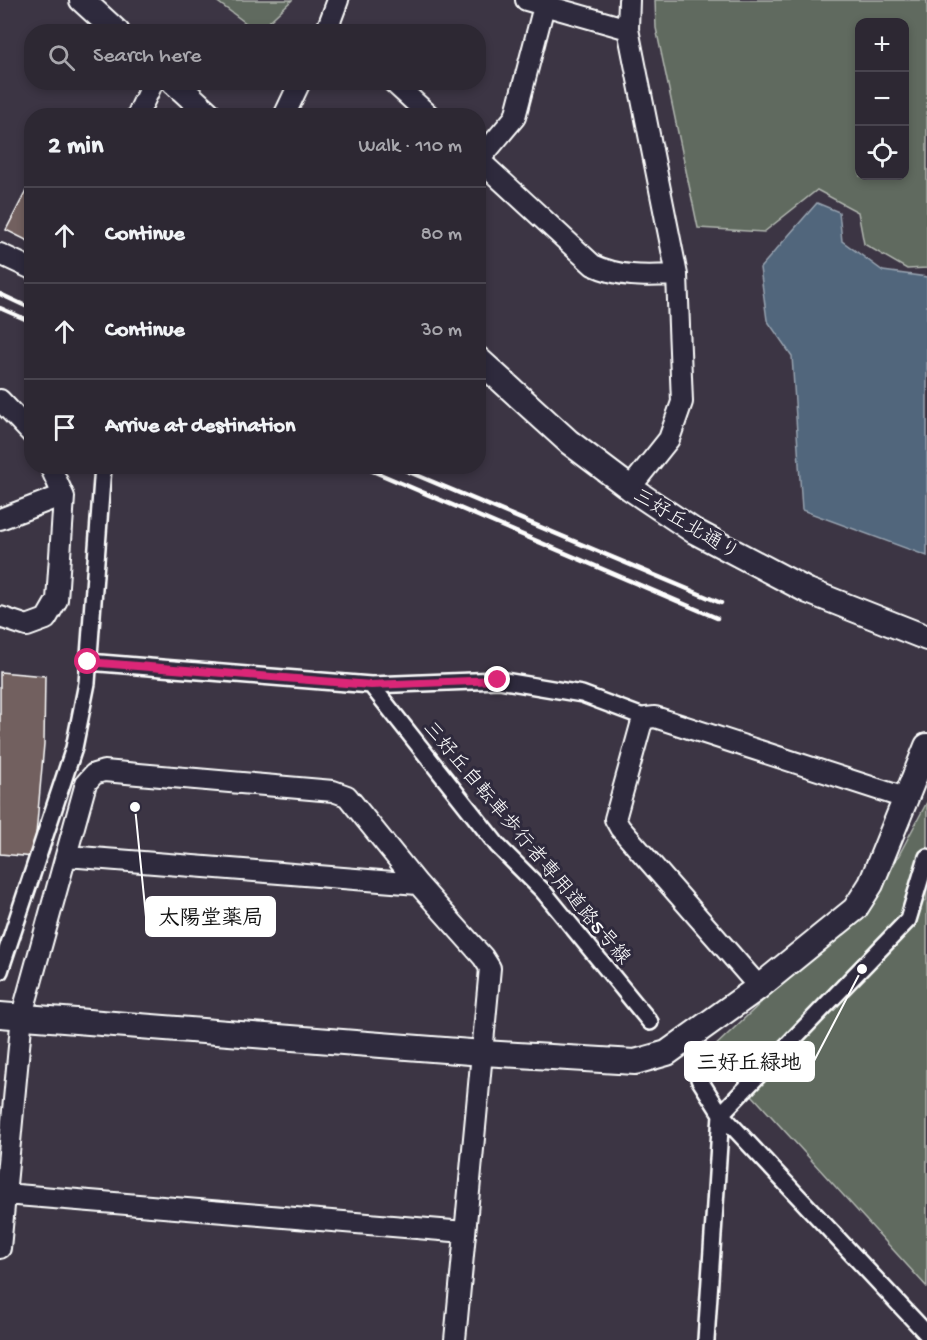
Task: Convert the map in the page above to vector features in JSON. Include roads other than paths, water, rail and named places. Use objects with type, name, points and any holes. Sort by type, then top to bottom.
[{"type":"street","points":[[82,0],[108,24]]},
{"type":"street","points":[[331,24],[338,0]]},
{"type":"street","points":[[629,0],[628,29],[677,275],[682,402],[669,439],[630,488]]},
{"type":"street","points":[[486,151],[515,117],[535,3],[628,29]]},
{"type":"street","points":[[141,108],[149,90]]},
{"type":"street","points":[[183,90],[202,108]]},
{"type":"street","points":[[288,108],[296,90]]},
{"type":"street","points":[[402,90],[421,108]]},
{"type":"street","points":[[486,166],[593,265],[612,273],[636,277],[677,275]]},
{"type":"street","points":[[0,254],[24,265]]},
{"type":"street","name":"三好丘北通り","points":[[486,366],[569,442],[630,488],[694,531],[808,591],[927,638]]},
{"type":"street","points":[[0,400],[24,426]]},
{"type":"street","points":[[0,617],[27,626],[46,619],[57,600],[63,495],[54,474]]},
{"type":"street","points":[[0,971],[74,748],[88,662],[102,474]]},
{"type":"street","points":[[0,519],[63,495]]},
{"type":"street","points":[[88,662],[371,685],[498,680],[582,694],[646,718],[655,717],[905,798]]},
{"type":"street","name":"三好丘自転車歩行者専用道路5号線","points":[[371,685],[498,846],[543,891],[650,1023]]},
{"type":"street","points":[[646,718],[641,725],[615,819],[620,828],[759,987]]},
{"type":"street","points":[[11,1015],[483,1053],[634,1062],[667,1053],[759,987],[855,909],[871,884],[927,746]]},
{"type":"street","points":[[0,1248],[5,1194],[11,1015],[66,856],[86,783],[94,774],[104,771],[333,791],[347,796],[418,884],[483,957],[489,968],[483,1053],[454,1340]]},
{"type":"street","points":[[66,856],[418,884]]},
{"type":"street","points":[[706,1340],[721,1114],[908,920],[927,857]]},
{"type":"street","points":[[699,1079],[721,1114],[927,1334]]},
{"type":"street","points":[[5,1194],[465,1232]]},
{"type":"water","points":[[817,203],[839,212],[842,241],[883,271],[927,277],[927,556],[802,510],[792,356],[767,320],[760,268]]},
{"type":"railway","points":[[0,294],[24,305]]},
{"type":"railway","points":[[0,308],[24,318]]},
{"type":"railway","points":[[380,474],[717,618]]},
{"type":"railway","points":[[414,474],[721,603]]},
{"type":"place","name":"太陽堂薬局","points":[[135,807]]},
{"type":"place","name":"三好丘緑地","points":[[862,969]]}]
